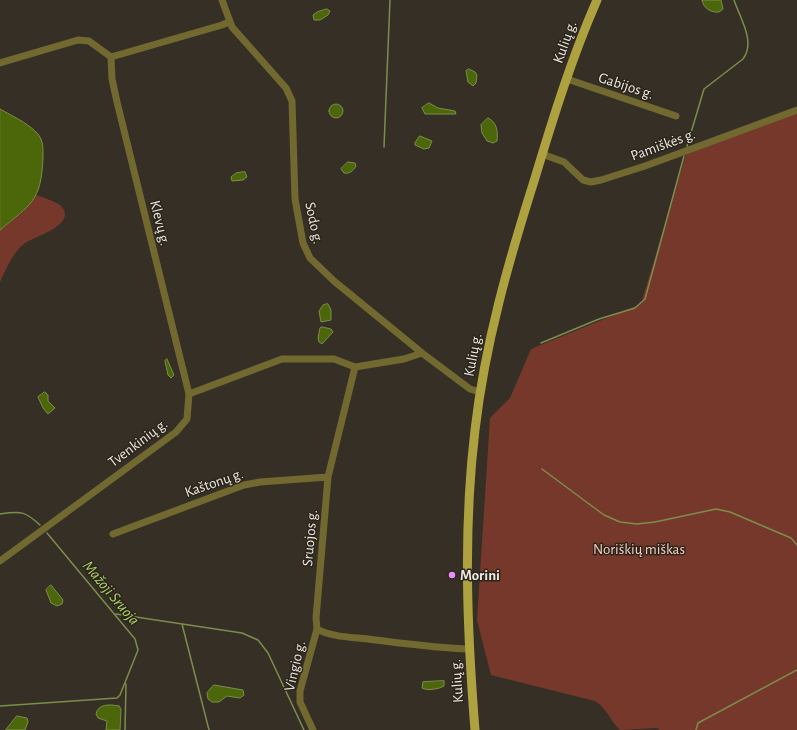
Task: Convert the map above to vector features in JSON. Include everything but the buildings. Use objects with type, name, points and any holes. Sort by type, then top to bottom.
[{"type":"main road","name":"Kulių g.","points":[[475,730],[468,617],[469,511],[475,431],[480,392],[507,267],[567,79],[597,0]]},
{"type":"street","name":"Sodo g.","points":[[222,0],[229,22],[241,38],[286,88],[292,101],[295,199],[306,252],[314,263],[334,281],[422,353],[470,389],[480,392]]},
{"type":"street","points":[[0,63],[78,40],[89,41],[111,57],[229,22]]},
{"type":"street","name":"Klevų g.","points":[[111,57],[112,79],[117,102],[189,394]]},
{"type":"street","name":"Gabijos g.","points":[[567,79],[676,116]]},
{"type":"street","name":"Pamiškės g.","points":[[542,154],[564,162],[583,180],[591,182],[645,166],[797,110]]},
{"type":"street","points":[[189,394],[282,359],[334,359],[355,367],[404,359],[422,353]]},
{"type":"street","name":"Sruojos g.","points":[[317,629],[316,618],[328,477],[355,367]]},
{"type":"street","name":"Tvenkinių g.","points":[[0,561],[176,432],[187,419],[189,394]]},
{"type":"street","name":"Kaštonų g.","points":[[113,534],[244,485],[260,482],[328,477]]},
{"type":"street","points":[[317,629],[323,632],[342,636],[411,645],[469,649]]},
{"type":"street","name":"Vingio g.","points":[[313,730],[300,702],[300,691],[317,629]]},
{"type":"green space","name":"Noriškių miškas","points":[[797,112],[797,730],[660,730],[657,728],[620,730],[603,707],[595,701],[491,675],[477,620],[490,418],[510,398],[531,349],[641,304],[686,154]]},
{"type":"green space","points":[[37,195],[60,205],[65,212],[64,218],[60,224],[53,229],[25,243],[17,251],[10,261],[0,282],[0,230],[23,212]]},
{"type":"shaded area","points":[[702,0],[721,0],[723,9],[719,12],[710,11],[706,8]]},
{"type":"shaded area","points":[[327,9],[330,11],[328,15],[320,20],[314,20],[313,15]]},
{"type":"shaded area","points":[[469,69],[477,75],[476,83],[473,86],[468,82],[466,71]]},
{"type":"shaded area","points":[[429,103],[438,108],[455,111],[456,114],[425,114],[422,108]]},
{"type":"shaded area","points":[[336,104],[341,106],[343,111],[341,116],[336,118],[331,116],[329,111],[331,106]]},
{"type":"shaded area","points":[[0,109],[32,128],[39,135],[42,141],[43,158],[42,173],[37,193],[20,214],[0,230]]},
{"type":"shaded area","points":[[488,118],[495,124],[497,130],[497,141],[493,143],[487,141],[482,133],[481,125]]},
{"type":"shaded area","points":[[420,136],[432,141],[429,148],[424,149],[415,145]]},
{"type":"shaded area","points":[[348,162],[355,163],[356,166],[351,172],[344,173],[341,169]]},
{"type":"shaded area","points":[[245,172],[247,177],[243,180],[232,181],[231,177],[236,173]]},
{"type":"shaded area","points":[[328,304],[331,310],[331,320],[321,322],[319,311],[323,305]]},
{"type":"shaded area","points":[[320,328],[331,329],[333,332],[322,344],[319,342],[318,338]]},
{"type":"shaded area","points":[[167,359],[174,375],[171,378],[168,375],[165,361]]},
{"type":"shaded area","points":[[45,392],[48,395],[48,401],[55,408],[48,414],[43,408],[38,397]]},
{"type":"shaded area","points":[[51,585],[63,600],[62,604],[57,606],[51,603],[46,590]]},
{"type":"shaded area","points":[[444,681],[444,686],[439,688],[422,688],[423,682]]},
{"type":"shaded area","points":[[214,685],[243,690],[244,695],[240,698],[227,696],[219,702],[212,702],[208,699],[207,693]]},
{"type":"shaded area","points":[[104,706],[119,706],[121,709],[120,730],[106,730],[107,721],[98,718],[96,714],[97,711],[99,708]]},
{"type":"shaded area","points":[[17,716],[27,718],[28,722],[25,730],[6,730]]},
{"type":"waterway","points":[[384,147],[390,0]]},
{"type":"waterway","points":[[687,146],[704,89],[743,59],[747,52],[748,45],[746,30],[734,0]]},
{"type":"waterway","points":[[541,343],[599,319],[635,308],[645,299],[684,156]]},
{"type":"waterway","points":[[542,469],[604,515],[620,522],[637,524],[655,522],[716,509],[730,512],[791,538],[797,545]]},
{"type":"waterway","name":"Mažoji Sruoja","points":[[0,514],[13,512],[22,513],[40,525]]},
{"type":"waterway","name":"Mažoji Sruoja","points":[[0,706],[117,698],[120,695],[138,650],[135,639],[47,533]]},
{"type":"waterway","points":[[116,614],[242,633],[258,640],[268,653],[304,730]]},
{"type":"waterway","points":[[182,624],[209,730]]},
{"type":"waterway","points":[[696,730],[698,723],[797,670]]},
{"type":"waterway","points":[[125,730],[126,684]]},
{"type":"place","name":"Morini","points":[[452,575]]}]
